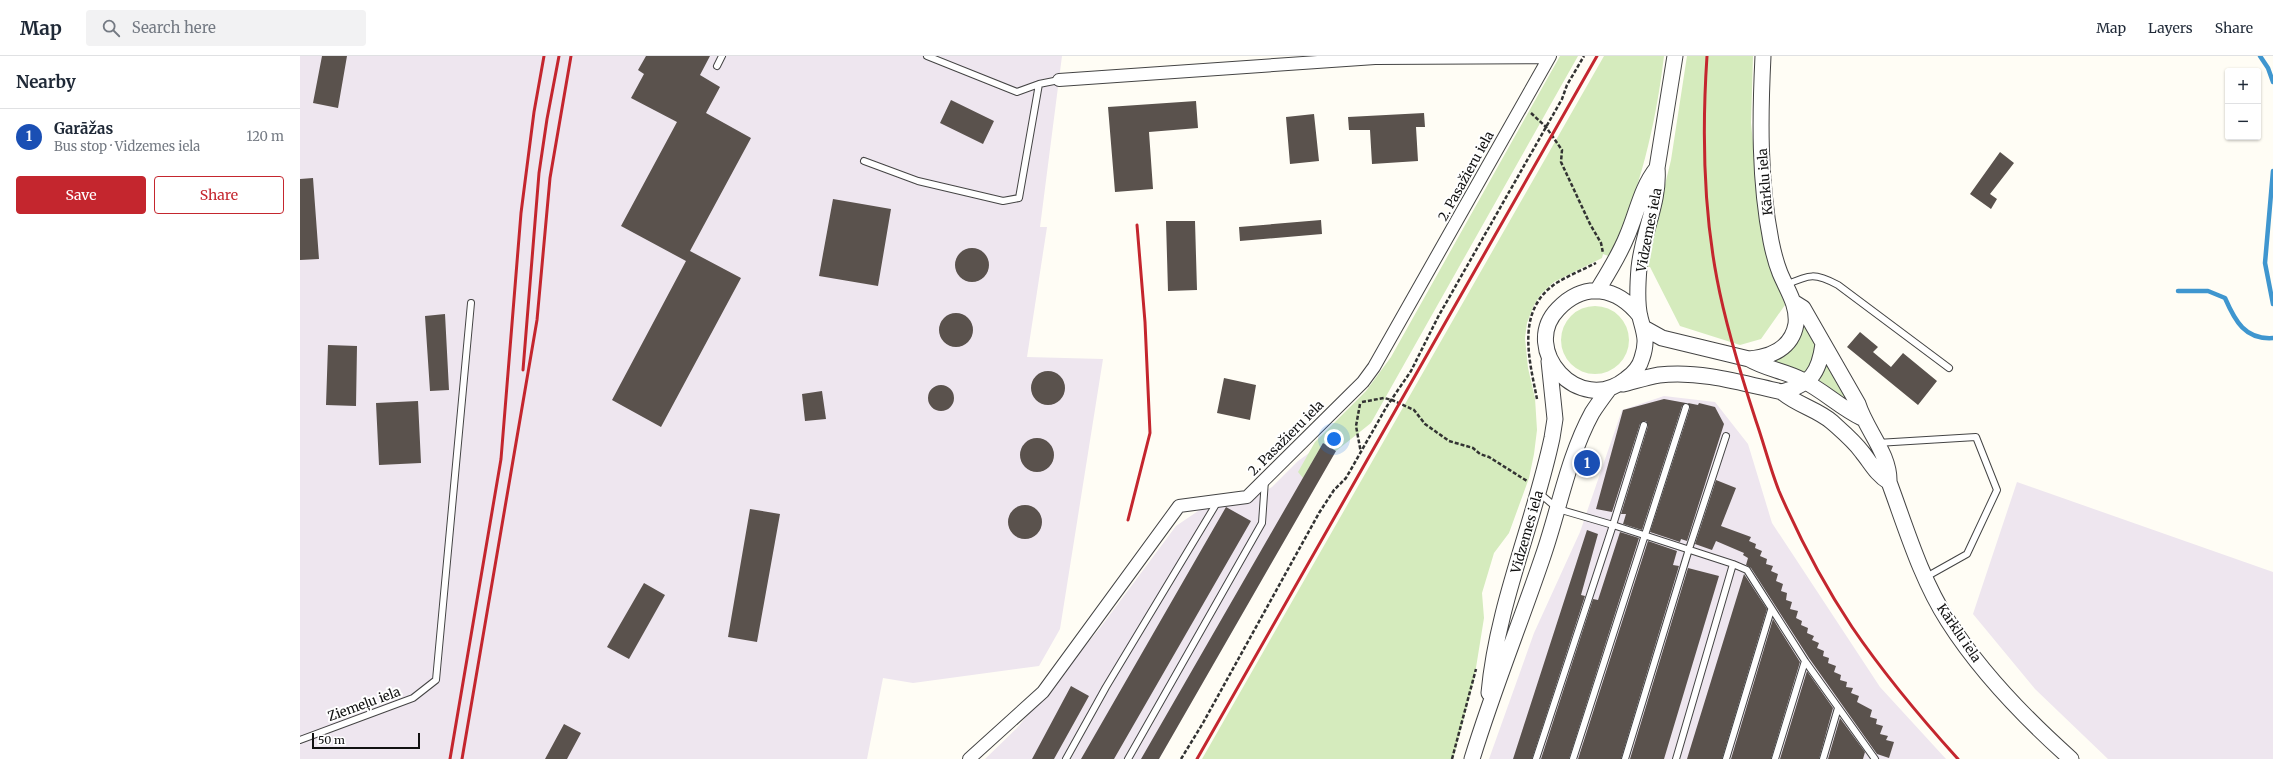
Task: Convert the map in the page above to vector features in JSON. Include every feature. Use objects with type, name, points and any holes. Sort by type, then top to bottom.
[{"type":"street","name":"Vidzemes iela","points":[[1472,759],[1488,706],[1518,630],[1580,438],[1592,413],[1615,386],[1633,374],[1642,360],[1646,344],[1642,322],[1639,268],[1658,184],[1657,168],[1675,56]]},
{"type":"street","name":"Kārklu iela","points":[[1750,359],[1763,358],[1786,345],[1793,335],[1796,323],[1795,303],[1780,272],[1771,241],[1765,196],[1760,110],[1763,56]]},
{"type":"street","points":[[1059,80],[1375,58],[1549,57]]},
{"type":"street","name":"2. Pasažieru iela","points":[[969,759],[1043,692],[1179,506],[1247,497],[1363,382],[1374,367],[1549,57]]},
{"type":"street","name":"Vidzemes iela","points":[[1597,290],[1616,262],[1628,236],[1647,181],[1657,168]]},
{"type":"street","name":"Vidzemes iela","points":[[1488,706],[1491,668],[1527,527],[1534,487],[1546,465],[1554,418],[1549,358],[1546,342],[1548,326],[1555,312],[1566,300],[1581,293],[1597,290],[1610,292],[1622,298],[1642,322]]},
{"type":"street","name":"Kārklu iela","points":[[1795,303],[1802,308],[1858,404],[1862,418],[1877,443],[1889,472],[1889,482],[1926,577],[1948,620],[1978,662],[2044,735],[2070,759]]},
{"type":"street","name":"Kārklu iela","points":[[1642,322],[1662,338],[1750,359],[1762,366],[1807,382],[1827,393],[1848,411],[1862,418]]},
{"type":"street","points":[[1782,392],[1807,382],[1821,361],[1823,344]]},
{"type":"street","points":[[1549,358],[1555,368],[1573,385],[1585,389],[1615,386]]},
{"type":"street","name":"Kārklu iela","points":[[1615,386],[1659,375],[1683,374],[1708,376],[1782,392],[1790,399],[1814,410],[1830,421],[1862,451],[1879,476],[1889,482]]},
{"type":"lane","points":[[717,66],[722,56]]},
{"type":"lane","points":[[927,56],[1017,92],[1039,84],[1059,80]]},
{"type":"lane","points":[[864,161],[918,181],[1003,201],[1018,198],[1039,84]]},
{"type":"lane","points":[[1786,285],[1801,278],[1819,275],[1838,285],[1949,368]]},
{"type":"lane","name":"Ziemeļu iela","points":[[300,740],[413,698],[436,680],[471,303]]},
{"type":"lane","points":[[1573,759],[1686,407]]},
{"type":"lane","points":[[1536,759],[1613,525],[1644,425]]},
{"type":"lane","points":[[1624,759],[1689,549],[1726,436]]},
{"type":"lane","points":[[1877,443],[1976,437],[1997,490],[1967,554],[1926,577]]},
{"type":"lane","points":[[1128,759],[1262,522],[1265,479]]},
{"type":"lane","points":[[1534,487],[1558,509],[1689,549],[1747,570],[1804,661],[1873,758]]},
{"type":"lane","points":[[1066,759],[1106,687],[1218,501]]},
{"type":"lane","points":[[1676,759],[1733,564]]},
{"type":"lane","points":[[1726,759],[1771,610]]},
{"type":"lane","points":[[1775,759],[1804,661]]},
{"type":"lane","points":[[1823,759],[1838,708]]},
{"type":"path","points":[[1181,759],[1204,723],[1319,513],[1334,490],[1346,478],[1411,371],[1438,317],[1546,127],[1584,56]]},
{"type":"path","points":[[1521,107],[1528,110],[1546,127],[1562,150],[1561,162],[1590,224],[1601,243],[1604,259]]},
{"type":"path","points":[[1361,454],[1356,426],[1363,382]]},
{"type":"path","points":[[1360,402],[1384,398],[1414,410],[1425,424],[1449,441],[1473,448],[1480,454],[1489,457],[1534,487]]},
{"type":"shaded area","points":[[300,56],[1062,56],[1040,227],[1047,227],[1027,357],[1103,359],[1060,629],[1039,666],[913,683],[883,678],[867,759],[300,759]]},
{"type":"shaded area","points":[[1664,396],[1715,402],[1748,444],[1772,523],[1880,687],[1946,759],[1489,759],[1534,633],[1580,532],[1622,410]]},
{"type":"shaded area","points":[[1323,443],[1336,451],[1159,759],[985,759],[1017,728],[1100,628],[1176,526],[1201,509],[1240,504],[1272,487],[1298,461]]},
{"type":"shaded area","points":[[2017,482],[2273,572],[2273,759],[2108,759],[2035,689],[1973,614]]},
{"type":"green space","points":[[1560,56],[1578,56],[1371,423],[1336,451],[1323,443],[1303,478],[1298,472],[1315,442],[1366,391],[1391,357]]},
{"type":"green space","points":[[1604,56],[1664,56],[1651,134],[1638,183],[1611,257],[1603,254],[1602,258],[1554,282],[1541,294],[1533,307],[1527,323],[1525,338],[1528,368],[1535,398],[1537,430],[1534,454],[1529,478],[1509,533],[1494,553],[1482,593],[1484,618],[1474,680],[1453,759],[1202,759]]},
{"type":"green space","points":[[1687,56],[1753,56],[1751,123],[1758,194],[1766,249],[1785,305],[1761,339],[1740,345],[1680,326],[1650,267],[1645,267],[1671,160]]},
{"type":"green space","points":[[1595,306],[1608,309],[1619,316],[1626,327],[1629,340],[1626,353],[1619,364],[1608,371],[1595,374],[1582,371],[1571,364],[1564,353],[1561,340],[1564,327],[1571,316],[1582,309]]},
{"type":"green space","points":[[1803,323],[1813,338],[1815,349],[1811,363],[1805,374],[1774,363]]},
{"type":"green space","points":[[1827,361],[1847,397],[1845,398],[1817,379]]},
{"type":"building","points":[[322,56],[347,56],[338,108],[313,103]]},
{"type":"building","points":[[646,56],[710,56],[700,75],[720,87],[706,113],[751,138],[690,251],[741,278],[661,427],[612,400],[686,261],[621,226],[677,122],[631,98],[644,74],[638,70]]},
{"type":"building","points":[[951,100],[994,121],[983,144],[940,123]]},
{"type":"building","points":[[1196,101],[1198,128],[1149,132],[1153,189],[1115,192],[1108,107]]},
{"type":"building","points":[[1424,113],[1425,127],[1416,127],[1418,161],[1372,164],[1370,130],[1349,130],[1348,117]]},
{"type":"building","points":[[1314,114],[1319,161],[1290,164],[1286,117]]},
{"type":"building","points":[[2000,152],[2014,163],[1990,194],[1997,199],[1991,209],[1970,194]]},
{"type":"building","points":[[313,178],[319,259],[300,260],[300,179]]},
{"type":"building","points":[[833,199],[891,209],[878,286],[819,276]]},
{"type":"building","points":[[1321,220],[1322,234],[1240,241],[1239,227]]},
{"type":"building","points":[[1166,221],[1195,221],[1197,290],[1168,291]]},
{"type":"building","points":[[972,248],[984,253],[989,265],[984,277],[972,282],[960,277],[955,265],[960,253]]},
{"type":"building","points":[[956,313],[968,318],[973,330],[968,342],[956,347],[944,342],[939,330],[944,318]]},
{"type":"building","points":[[445,314],[449,390],[430,391],[425,316]]},
{"type":"building","points":[[1860,332],[1878,347],[1873,352],[1891,367],[1903,353],[1937,381],[1918,405],[1847,347]]},
{"type":"building","points":[[328,345],[357,346],[356,406],[326,405]]},
{"type":"building","points":[[1048,371],[1060,376],[1065,388],[1060,400],[1048,405],[1036,400],[1031,388],[1036,376]]},
{"type":"building","points":[[1224,378],[1256,385],[1250,420],[1217,413]]},
{"type":"building","points":[[941,385],[950,389],[954,398],[950,407],[941,411],[932,407],[928,398],[932,389]]},
{"type":"building","points":[[822,391],[826,419],[805,421],[802,394]]},
{"type":"building","points":[[1664,399],[1686,403],[1682,406],[1642,530],[1623,524],[1626,514],[1621,514],[1648,426],[1646,421],[1640,424],[1612,512],[1596,509],[1623,410]]},
{"type":"building","points":[[418,401],[421,463],[379,465],[376,403]]},
{"type":"building","points":[[1688,403],[1698,405],[1699,403],[1715,407],[1724,424],[1687,541],[1681,539],[1680,542],[1650,532],[1690,408]]},
{"type":"building","points":[[1037,438],[1049,443],[1054,455],[1049,467],[1037,472],[1025,467],[1020,455],[1025,443]]},
{"type":"building","points":[[1323,443],[1336,451],[1159,759],[1141,759]]},
{"type":"building","points":[[1716,480],[1736,488],[1721,526],[1751,537],[1749,541],[1756,544],[1755,548],[1762,551],[1760,556],[1767,559],[1766,564],[1773,566],[1771,571],[1778,574],[1776,581],[1783,584],[1781,591],[1787,593],[1786,600],[1792,602],[1790,609],[1798,611],[1796,618],[1802,621],[1801,625],[1808,628],[1807,633],[1814,636],[1812,640],[1819,643],[1817,648],[1824,651],[1823,656],[1829,658],[1828,663],[1836,666],[1834,672],[1841,675],[1840,680],[1847,682],[1846,687],[1853,688],[1851,693],[1859,696],[1857,702],[1872,710],[1870,717],[1877,719],[1876,724],[1883,726],[1880,734],[1888,736],[1886,740],[1894,742],[1889,758],[1877,754],[1809,658],[1751,568],[1746,565],[1748,558],[1743,555],[1744,553],[1716,541],[1712,550],[1695,544]]},
{"type":"building","points":[[1025,505],[1037,510],[1042,522],[1037,534],[1025,539],[1013,534],[1008,522],[1013,510]]},
{"type":"building","points":[[1226,507],[1251,521],[1114,759],[1081,759]]},
{"type":"building","points":[[750,509],[780,514],[757,642],[728,637]]},
{"type":"building","points":[[1587,530],[1598,534],[1581,595],[1585,596],[1532,759],[1513,759]]},
{"type":"building","points":[[1620,532],[1639,538],[1569,759],[1541,759],[1593,599],[1598,600]]},
{"type":"building","points":[[1648,541],[1677,551],[1673,565],[1679,566],[1621,759],[1578,759]]},
{"type":"building","points":[[1688,568],[1719,576],[1664,759],[1630,759]]},
{"type":"building","points":[[1744,574],[1767,609],[1722,759],[1687,759]]},
{"type":"building","points":[[644,583],[665,595],[629,659],[607,647]]},
{"type":"building","points":[[1773,619],[1800,662],[1771,759],[1731,759]]},
{"type":"building","points":[[1807,671],[1833,708],[1819,759],[1780,759]]},
{"type":"building","points":[[1071,686],[1089,696],[1054,759],[1032,759]]},
{"type":"building","points":[[1840,718],[1865,752],[1863,759],[1828,759]]},
{"type":"building","points":[[564,724],[581,733],[567,759],[545,759]]},
{"type":"waterway","points":[[2260,56],[2268,68],[2273,82]]},
{"type":"waterway","points":[[2273,171],[2265,263],[2273,304]]},
{"type":"waterway","points":[[2178,291],[2208,291],[2225,298],[2237,321],[2242,327],[2255,336],[2273,338]]},
{"type":"railway","points":[[450,759],[501,459],[521,213],[534,112],[544,56]]},
{"type":"railway","points":[[523,370],[539,173],[547,119],[559,56]]},
{"type":"railway","points":[[462,759],[537,320],[550,178],[571,56]]},
{"type":"railway","points":[[1197,759],[1597,56]]},
{"type":"railway","points":[[1707,56],[1704,140],[1706,196],[1712,252],[1729,333],[1779,491],[1812,560],[1852,627],[1903,695],[1958,759]]},
{"type":"railway","points":[[1128,520],[1150,433],[1145,322],[1137,225]]},
{"type":"place","name":"Garāžas","points":[[1587,463]]}]
